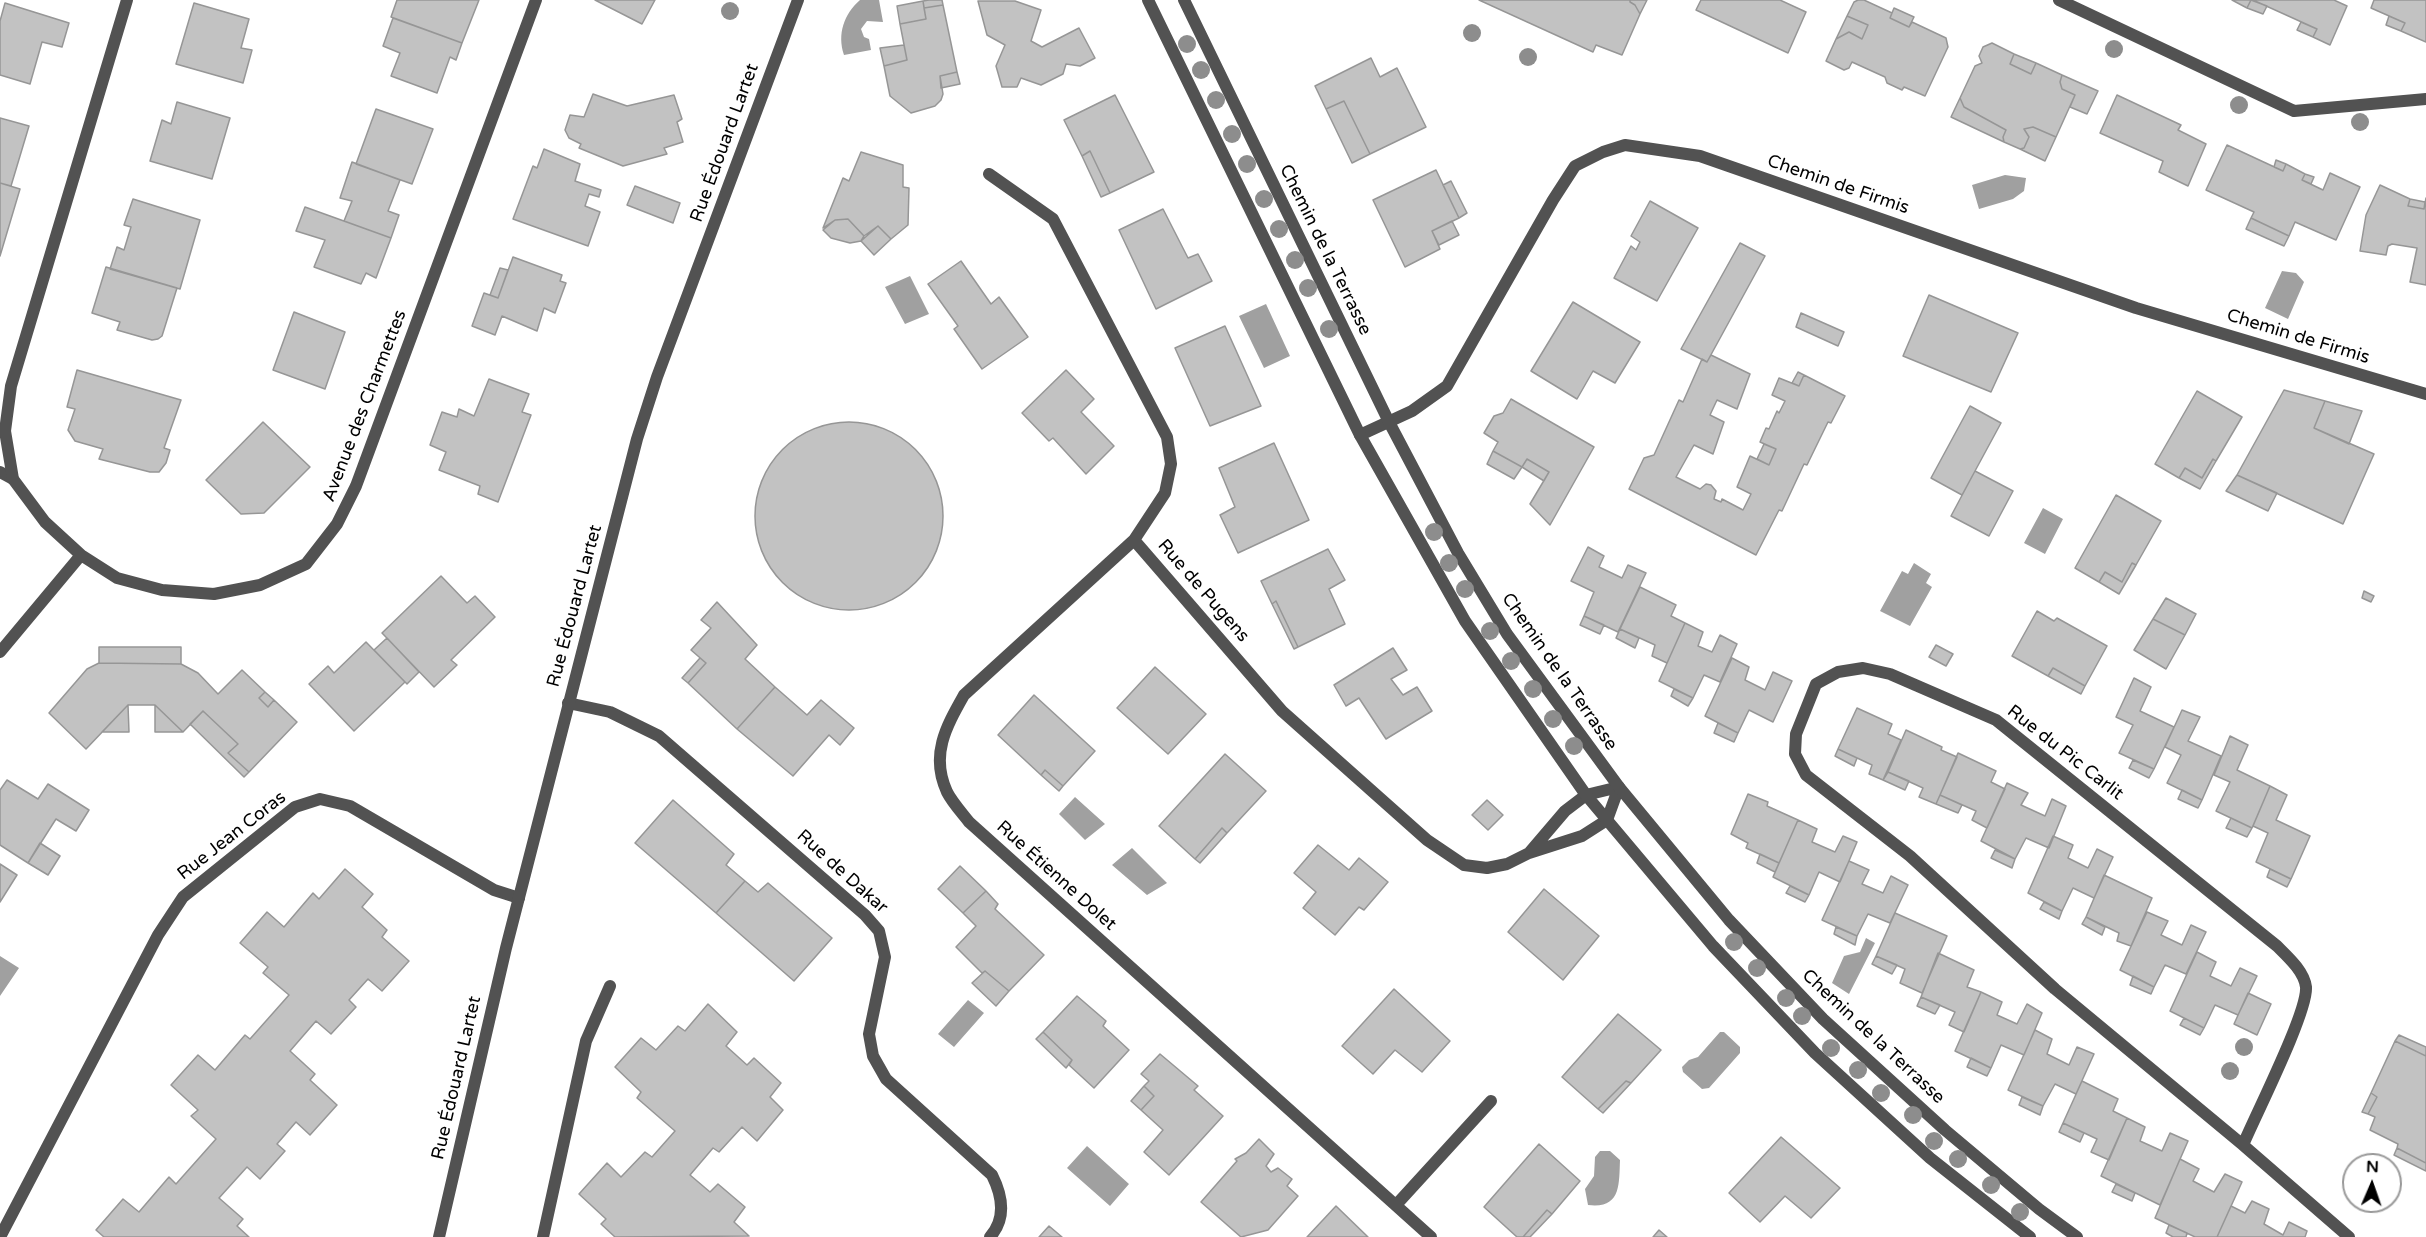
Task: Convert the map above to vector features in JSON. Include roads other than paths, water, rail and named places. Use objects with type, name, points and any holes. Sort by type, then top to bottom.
[{"type":"street","name":"Avenue des Charmettes","points":[[13,479],[6,432],[11,386],[127,0]]},
{"type":"street","name":"Avenue des Charmettes","points":[[0,472],[13,479],[45,522],[81,555],[117,578],[162,590],[214,594],[260,585],[306,564],[337,524],[356,486],[536,0]]},
{"type":"street","name":"Rue Édouard Lartet","points":[[439,1237],[481,1051],[637,439],[657,377],[798,0]]},
{"type":"street","points":[[1148,0],[1360,435],[1465,621],[1586,795],[1713,946],[1815,1053],[1930,1158],[2030,1237]]},
{"type":"street","name":"Chemin de la Terrasse","points":[[1184,0],[1389,422],[1458,553],[1507,634],[1619,787],[1729,920],[1823,1018],[1945,1130],[2039,1209],[2077,1237]]},
{"type":"street","points":[[2059,0],[2294,111],[2426,99]]},
{"type":"street","name":"Chemin de Firmis","points":[[1360,435],[1412,411],[1447,386],[1553,200],[1575,166],[1603,152],[1625,145],[1700,156],[2136,308],[2426,394]]},
{"type":"street","name":"Rue de Pugens","points":[[989,174],[1053,219],[1167,436],[1171,464],[1165,493],[1134,540],[1282,711],[1427,840],[1464,865],[1487,868],[1508,864],[1529,853],[1582,836],[1607,820]]},
{"type":"street","name":"Rue Étienne Dolet","points":[[1134,540],[964,695],[945,728],[939,759],[947,792],[969,822],[1431,1237]]},
{"type":"street","points":[[0,652],[81,555]]},
{"type":"street","name":"Rue du Pic Carlit","points":[[2243,1145],[2300,1013],[2306,987],[2297,967],[2277,946],[1996,720],[1890,674],[1863,668],[1838,672],[1816,684],[1796,734],[1795,753],[1806,775],[1910,856],[2055,989],[2243,1145],[2349,1237]]},
{"type":"street","name":"Rue de Dakar","points":[[568,703],[610,712],[659,736],[865,915],[879,931],[885,957],[869,1034],[873,1056],[886,1079],[992,1175],[1001,1192],[1002,1209],[997,1230],[990,1237]]},
{"type":"street","points":[[1607,820],[1619,787]]},
{"type":"street","name":"Rue de Pugens","points":[[1529,853],[1565,811],[1586,795],[1619,787]]},
{"type":"street","name":"Rue Jean Coras","points":[[0,1237],[158,934],[183,897],[295,807],[320,799],[350,806],[494,890],[519,898]]},
{"type":"street","points":[[543,1237],[586,1041],[610,986]]},
{"type":"street","points":[[1396,1205],[1491,1101]]}]
